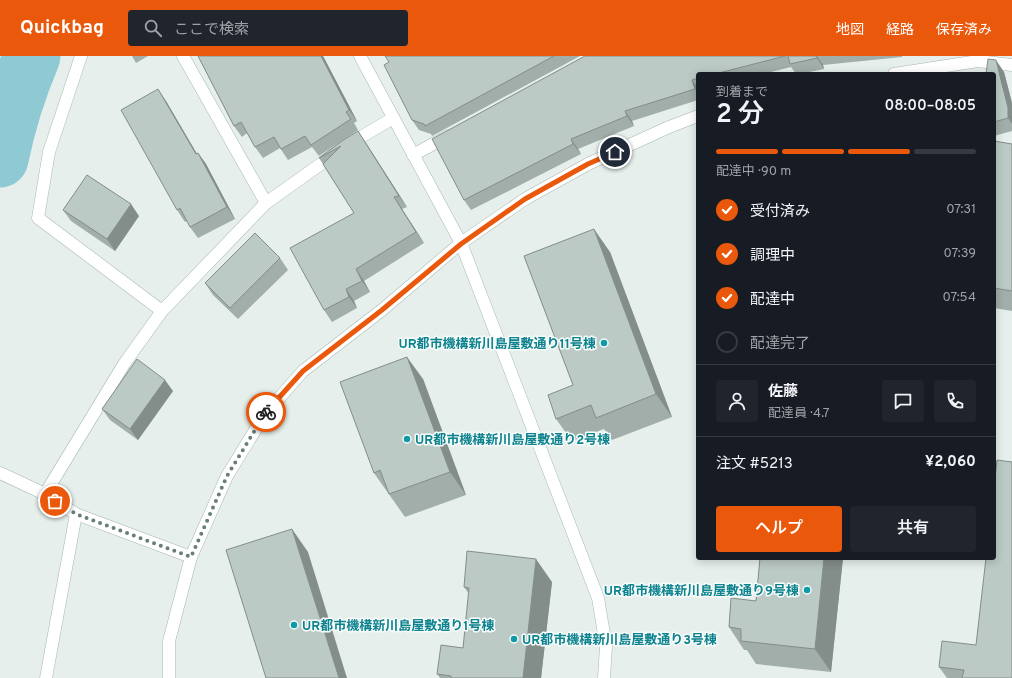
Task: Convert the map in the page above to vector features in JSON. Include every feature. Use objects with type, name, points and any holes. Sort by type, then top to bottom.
[{"type":"street","points":[[81,56],[49,152],[38,218],[162,311]]},
{"type":"street","points":[[183,56],[266,203]]},
{"type":"street","points":[[360,56],[461,244],[598,598],[606,646],[604,678]]},
{"type":"street","points":[[904,72],[978,58],[1012,65]]},
{"type":"street","points":[[169,678],[169,641],[191,557],[227,476],[264,414],[303,371],[382,310],[461,244],[525,199],[588,164],[669,127],[696,117]]},
{"type":"street","points":[[45,494],[120,371],[162,311],[266,203],[346,146],[393,118]]},
{"type":"street","points":[[414,155],[461,129]]},
{"type":"street","points":[[0,473],[45,494],[76,514],[191,557]]},
{"type":"street","points":[[46,678],[76,514]]},
{"type":"building","points":[[198,56],[321,56],[349,110],[346,112],[351,119],[311,145],[305,136],[281,149],[274,137],[255,147],[241,122],[234,126]]},
{"type":"building","points":[[385,56],[554,56],[425,126],[424,124],[412,120],[384,65],[389,62]]},
{"type":"building","points":[[585,56],[785,56],[723,72],[696,72],[696,79],[692,80],[695,89],[625,111],[627,116],[571,139],[573,144],[464,200],[432,139]]},
{"type":"building","points":[[788,56],[816,56],[817,58],[790,64]]},
{"type":"building","points":[[988,59],[996,60],[1008,108],[1008,118],[996,121],[996,72],[986,72]]},
{"type":"building","points":[[158,89],[196,154],[198,153],[227,207],[190,227],[180,208],[177,210],[121,110]]},
{"type":"building","points":[[358,131],[399,196],[394,197],[416,232],[356,269],[362,281],[346,289],[349,297],[324,310],[290,248],[354,213],[323,164],[341,146],[319,158]]},
{"type":"building","points":[[996,141],[1012,144],[1012,291],[996,288]]},
{"type":"building","points":[[87,175],[131,204],[107,239],[63,210]]},
{"type":"building","name":"UR都市機構新川島屋敷通り11号棟","points":[[594,229],[656,394],[596,418],[591,405],[556,419],[548,395],[573,385],[524,256]]},
{"type":"building","points":[[255,233],[280,258],[230,308],[205,283]]},
{"type":"building","name":"UR都市機構新川島屋敷通り2号棟","points":[[407,357],[450,472],[389,494],[380,470],[374,473],[340,382]]},
{"type":"building","points":[[137,359],[165,380],[130,429],[102,409]]},
{"type":"building","points":[[997,460],[1012,462],[1012,678],[962,678],[964,670],[939,667],[942,641],[976,645],[986,560],[996,560]]},
{"type":"building","name":"UR都市機構新川島屋敷通り1号棟","points":[[292,529],[339,678],[266,678],[226,550]]},
{"type":"building","name":"UR都市機構新川島屋敷通り3号棟","points":[[467,551],[536,559],[523,678],[451,678],[451,676],[437,674],[441,645],[463,648],[469,588],[464,587]]},
{"type":"building","points":[[760,560],[824,560],[815,649],[741,641],[741,629],[729,627],[731,598],[756,601]]},
{"type":"waterway","points":[[0,159],[13,107],[32,56]]},
{"type":"way so far","points":[[55,501],[76,514],[191,557],[227,476],[266,412]]},
{"type":"place","name":"UR都市機構新川島屋敷通り11号棟","points":[[604,343]]},
{"type":"place","name":"UR都市機構新川島屋敷通り2号棟","points":[[407,439]]},
{"type":"place","name":"UR都市機構新川島屋敷通り9号棟","points":[[807,590]]},
{"type":"place","name":"UR都市機構新川島屋敷通り1号棟","points":[[294,625]]},
{"type":"place","name":"UR都市機構新川島屋敷通り3号棟","points":[[514,639]]},
{"type":"route","points":[[266,412],[303,371],[382,310],[461,244],[525,199],[588,164],[615,152]]}]
